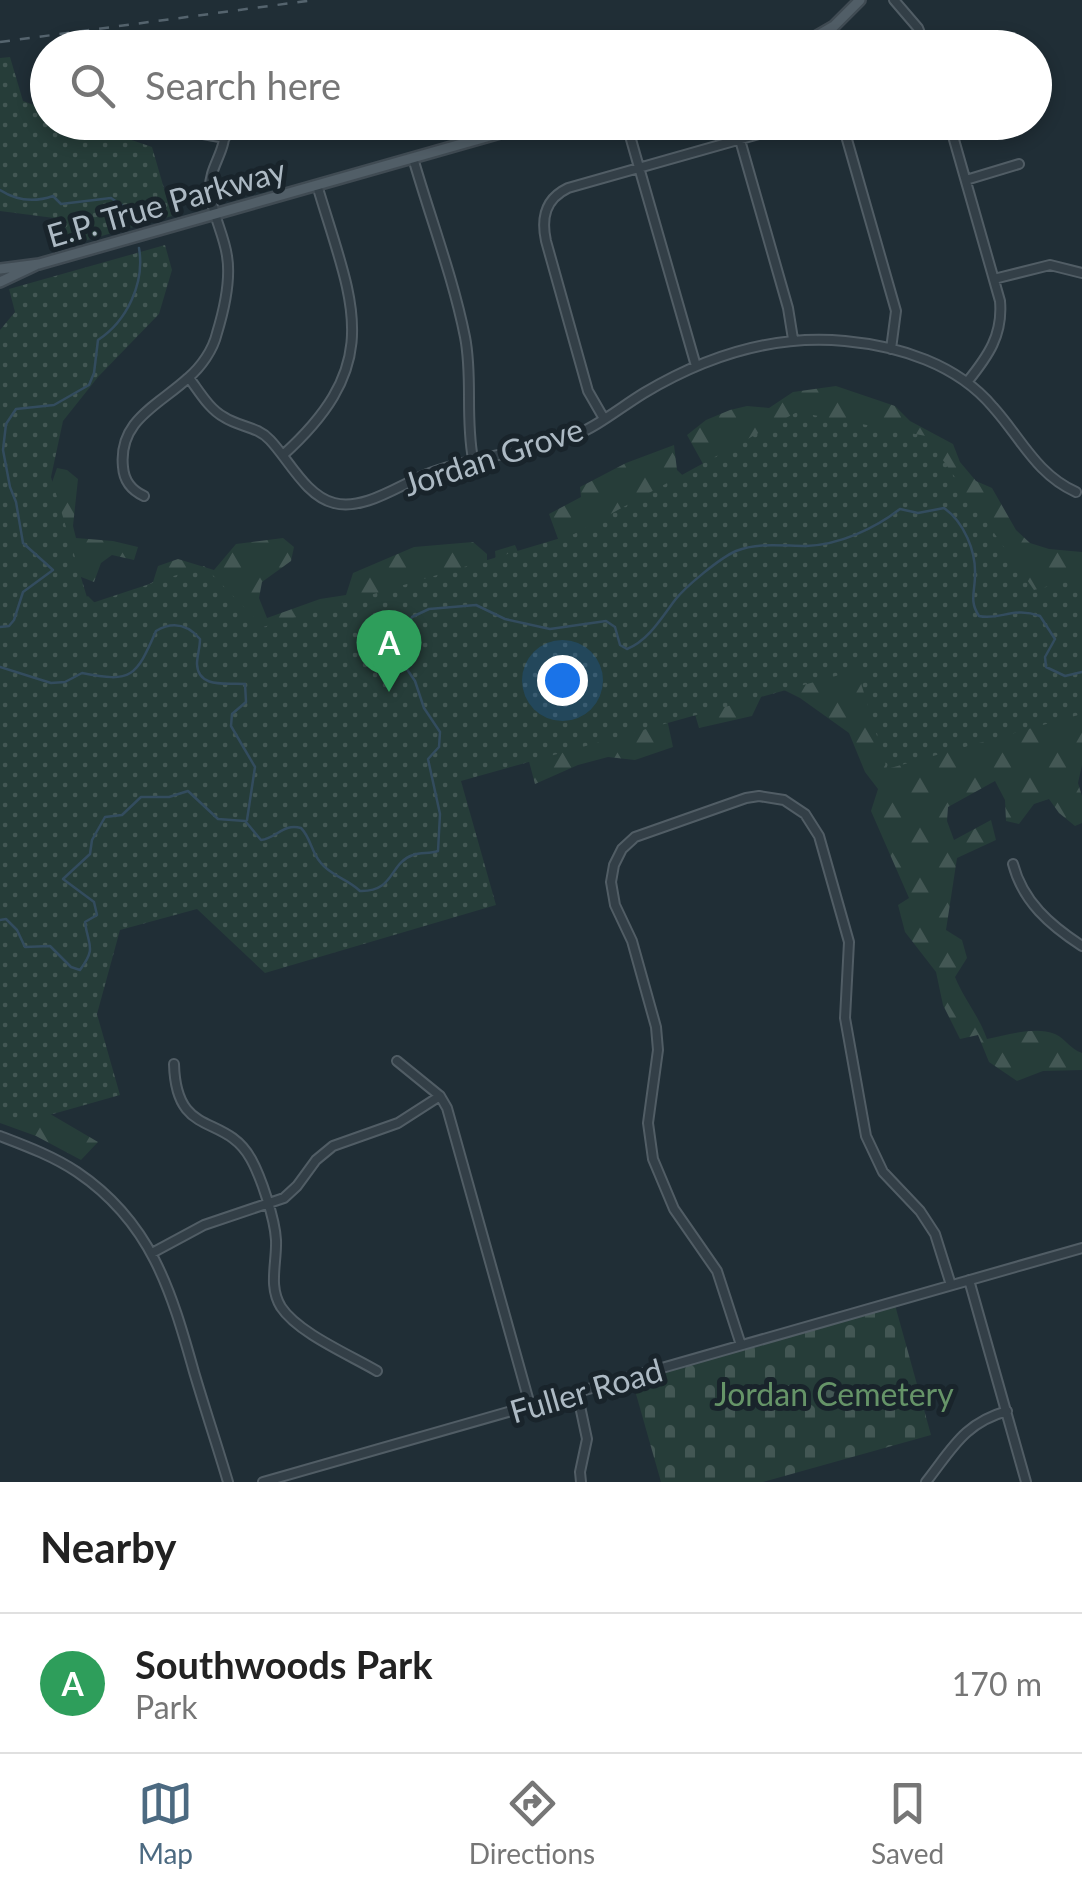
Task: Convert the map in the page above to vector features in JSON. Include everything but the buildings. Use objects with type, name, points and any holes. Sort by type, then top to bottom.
[{"type":"main road","points":[[827,30],[860,0]]},
{"type":"main road","name":"E.P. True Parkway","points":[[39,264],[476,140]]},
{"type":"main road","points":[[0,269],[39,264]]},
{"type":"main road","points":[[0,282],[39,264]]},
{"type":"street","points":[[894,0],[919,30]]},
{"type":"street","points":[[144,496],[135,492],[124,477],[123,452],[128,432],[145,410],[189,378],[213,344],[224,303],[228,258],[210,184],[224,140]]},
{"type":"street","points":[[631,140],[696,366]]},
{"type":"street","points":[[604,418],[588,391],[543,226],[548,204],[568,188],[740,140],[788,308],[793,339]]},
{"type":"street","points":[[847,140],[896,311],[891,349]]},
{"type":"street","points":[[954,140],[1000,301],[999,329],[989,354],[968,381]]},
{"type":"street","points":[[413,158],[464,333],[469,376],[467,427],[473,460]]},
{"type":"street","points":[[966,180],[1019,164]]},
{"type":"street","points":[[282,455],[313,428],[334,399],[346,370],[352,340],[349,293],[317,186]]},
{"type":"street","points":[[994,279],[1050,265],[1082,273]]},
{"type":"street","name":"Jordan Grove","points":[[189,378],[214,410],[230,421],[261,432],[311,489],[341,504],[360,502],[473,460],[578,435],[696,366],[732,352],[793,339],[845,341],[929,360],[968,381],[993,406],[1039,467],[1060,485],[1076,492]]},
{"type":"street","points":[[742,1345],[717,1271],[674,1209],[653,1159],[648,1123],[658,1050],[656,1026],[632,941],[615,905],[611,882],[622,849],[635,837],[758,796],[784,800],[801,811],[819,836],[849,942],[845,1018],[866,1136],[884,1172],[935,1234],[950,1285]]},
{"type":"street","points":[[1014,864],[1030,901],[1082,946]]},
{"type":"street","points":[[398,1061],[440,1096],[447,1108],[530,1405]]},
{"type":"street","points":[[174,1064],[175,1090],[182,1106],[246,1152],[275,1232],[274,1290],[282,1309],[301,1326],[377,1371]]},
{"type":"street","points":[[152,1253],[204,1224],[291,1192],[316,1160],[333,1146],[398,1124],[440,1096]]},
{"type":"street","points":[[0,1136],[54,1158],[89,1181],[125,1216],[152,1253],[175,1305],[228,1482]]},
{"type":"street","name":"Fuller Road","points":[[263,1482],[1082,1248]]},
{"type":"street","points":[[969,1280],[1026,1482]]},
{"type":"street","points":[[577,1392],[587,1439],[581,1482]]},
{"type":"street","points":[[926,1482],[972,1426],[986,1416],[1007,1411]]},
{"type":"green space","points":[[10,57],[23,101],[30,104],[30,140],[132,140],[152,147],[172,216],[63,247],[54,218],[0,211],[0,58]]},
{"type":"green space","points":[[165,245],[172,270],[159,314],[98,377],[63,421],[51,477],[89,604],[204,566],[263,627],[574,534],[797,412],[926,436],[1034,590],[1082,577],[1082,714],[887,769],[857,670],[461,781],[496,905],[265,973],[197,909],[120,930],[97,1014],[120,1095],[14,1125],[0,1120],[0,330],[15,312],[9,289]]},
{"type":"green space","points":[[836,386],[895,406],[910,421],[953,444],[960,462],[976,481],[992,488],[1016,530],[1030,543],[1082,552],[1082,658],[497,573],[495,551],[515,545],[525,568],[561,547],[549,514],[581,497],[580,487],[626,463],[674,445],[677,470],[693,485],[713,482],[687,435],[706,420],[747,406],[769,408],[793,392]]},
{"type":"green space","points":[[57,468],[78,479],[73,526],[76,538],[138,547],[134,560],[112,555],[101,563],[94,582],[76,575],[75,604],[88,596],[95,603],[137,591],[153,582],[158,566],[178,559],[214,570],[236,544],[283,538],[294,547],[291,561],[262,582],[259,598],[267,618],[320,599],[346,595],[353,573],[414,547],[473,542],[487,554],[487,582],[389,624],[0,633]]},
{"type":"green space","points":[[491,618],[640,657],[1082,679],[1082,765],[1078,783],[1082,823],[1075,826],[1049,799],[1034,804],[1019,824],[1006,821],[1005,800],[995,781],[948,807],[947,821],[954,840],[991,820],[996,840],[957,858],[946,930],[962,940],[967,958],[955,977],[987,1039],[1030,1031],[1055,1034],[1082,1053],[1082,1070],[1043,1071],[1017,1081],[989,1062],[978,1035],[960,1039],[943,1005],[936,972],[905,932],[898,905],[909,898],[871,811],[878,789],[865,772],[849,733],[782,689],[762,695],[752,716],[699,728],[694,711],[667,719],[673,747],[635,760],[608,757],[578,765],[535,784]]},
{"type":"green space","points":[[0,1056],[40,1108],[98,1142],[81,1160],[36,1136],[0,1123]]},
{"type":"green space","name":"Jordan Cemetery","points":[[895,1305],[931,1435],[763,1482],[661,1482],[632,1380]]},
{"type":"waterway","points":[[0,190],[26,199],[53,196],[61,204],[111,198],[123,206],[132,225]]},
{"type":"waterway","points":[[0,627],[9,626],[14,620],[23,592],[53,570],[23,543],[3,450],[6,424],[16,409],[54,405],[89,385],[98,340],[117,323],[132,300],[139,274],[139,248]]},
{"type":"waterway","points":[[246,822],[261,840],[289,827],[301,828],[318,859],[330,871],[360,891],[380,887],[405,859],[438,851],[440,814],[428,759],[439,747],[440,732],[400,659],[400,638],[412,617],[429,609],[476,605],[505,619],[550,629],[606,621],[615,627],[620,645],[627,649],[648,634],[695,580],[736,551],[762,545],[831,543],[868,529],[900,509],[918,513],[944,508],[951,514],[971,547],[975,566],[973,601],[979,616],[1022,612],[1040,616],[1055,639],[1045,657],[1046,667],[1065,676],[1082,672]]},
{"type":"waterway","points":[[0,667],[51,683],[65,682],[82,673],[122,676],[137,667],[156,631],[174,625],[190,630],[200,639],[197,664],[203,678],[216,683],[245,684],[246,702],[232,714],[231,726],[255,767],[247,820]]},
{"type":"waterway","points":[[0,920],[6,919],[17,930],[25,947],[50,946],[71,967],[80,970],[90,951],[85,922],[97,915],[94,902],[63,879],[90,854],[92,840],[105,817],[122,815],[141,797],[169,797],[188,791],[218,819],[245,821]]},
{"type":"railway","points":[[90,30],[314,0]]},
{"type":"railway","points":[[0,42],[30,38]]},
{"type":"place","name":"Southwoods Park","points":[[389,692]]}]
